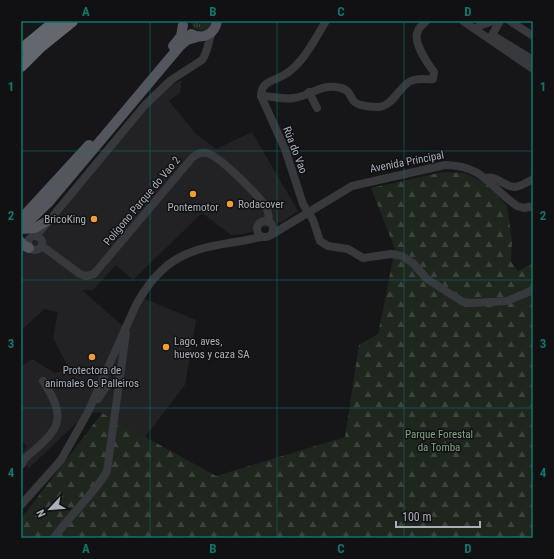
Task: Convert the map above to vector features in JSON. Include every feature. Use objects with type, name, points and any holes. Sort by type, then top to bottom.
[{"type":"highway","points":[[21,50],[56,21]]},
{"type":"highway","points":[[21,66],[41,46],[72,21]]},
{"type":"main road","points":[[21,229],[52,198],[180,46],[187,40],[212,32],[217,21]]},
{"type":"main road","points":[[183,23],[188,33],[198,37]]},
{"type":"main road","points":[[21,219],[77,158],[181,36],[183,23]]},
{"type":"main road","points":[[21,229],[124,109],[138,88]]},
{"type":"main road","points":[[21,229],[35,228],[49,220]]},
{"type":"street","points":[[326,21],[297,65],[284,75],[264,85],[261,90],[261,96],[294,98],[331,86],[350,92],[353,100],[357,104],[377,107],[387,104],[409,82],[418,78],[433,79],[434,72],[416,40],[418,30],[426,21]]},
{"type":"street","points":[[463,21],[533,69]]},
{"type":"street","points":[[479,26],[493,21]]},
{"type":"street","points":[[500,21],[492,35],[533,60]]},
{"type":"street","points":[[510,21],[533,36]]},
{"type":"street","points":[[23,246],[27,244],[28,239],[36,235],[49,220],[145,105],[171,80],[204,58],[212,32]]},
{"type":"street","points":[[198,37],[205,47],[204,58]]},
{"type":"street","points":[[309,92],[316,108]]},
{"type":"street","name":"Rúa do Vao","points":[[261,96],[285,149],[297,188],[317,230],[320,241],[323,244],[348,249],[363,258],[391,254],[402,256],[413,263],[427,279],[463,302],[473,303],[507,301],[533,290]]},
{"type":"street","name":"Polígono Parque do Vao 2","points":[[42,246],[80,274],[86,276],[94,274],[192,158],[199,153],[208,152],[216,157],[257,197],[269,226]]},
{"type":"street","name":"Avenida Principal","points":[[269,226],[284,228],[352,186],[433,167],[459,166],[472,169],[485,178],[517,206],[524,208],[533,206]]},
{"type":"street","points":[[485,178],[491,177],[509,186],[516,187],[533,179]]},
{"type":"street","points":[[260,234],[258,225],[269,226]]},
{"type":"street","points":[[21,505],[61,460],[88,412],[125,328],[144,290],[165,268],[179,258],[204,247],[244,241],[260,234],[269,226]]},
{"type":"street","points":[[23,246],[36,250],[42,246],[42,240],[36,235]]},
{"type":"street","points":[[54,538],[101,482],[107,471],[119,390],[125,328]]},
{"type":"street","points":[[110,364],[115,364],[121,371]]},
{"type":"street","points":[[110,364],[119,390]]},
{"type":"street","points":[[21,464],[24,459],[51,436],[56,425],[58,415],[54,399],[43,381]]},
{"type":"street","points":[[88,412],[106,388],[116,381]]},
{"type":"shaded area","points":[[182,80],[180,93],[169,101],[195,133],[216,149],[252,132],[298,211],[282,222],[244,234],[231,235],[202,213],[133,280],[116,265],[93,290],[82,290],[125,328],[140,297],[196,320],[185,385],[145,437],[102,413],[88,412],[29,468],[21,461],[21,454],[27,447],[21,439],[21,367],[32,359],[55,373],[69,369],[53,338],[58,312],[44,309],[21,331],[21,247],[25,246],[49,220],[162,89]]},
{"type":"green space","points":[[190,21],[213,21],[208,29],[201,31],[194,28]]},
{"type":"green space","name":"Parque Forestal da Tomba","points":[[443,172],[465,173],[485,183],[507,206],[512,240],[511,262],[518,271],[533,263],[533,538],[21,538],[21,519],[102,413],[216,476],[345,437],[359,345],[378,334],[395,249],[371,188]]},
{"type":"place","name":"Pontemotor","points":[[193,194]]},
{"type":"place","name":"Rodacover","points":[[230,204]]},
{"type":"place","name":"BricoKing","points":[[94,219]]},
{"type":"place","name":"Lago, aves, huevos y caza SA","points":[[166,347]]},
{"type":"place","name":"Protectora de animales Os Palleiros","points":[[92,357]]}]
